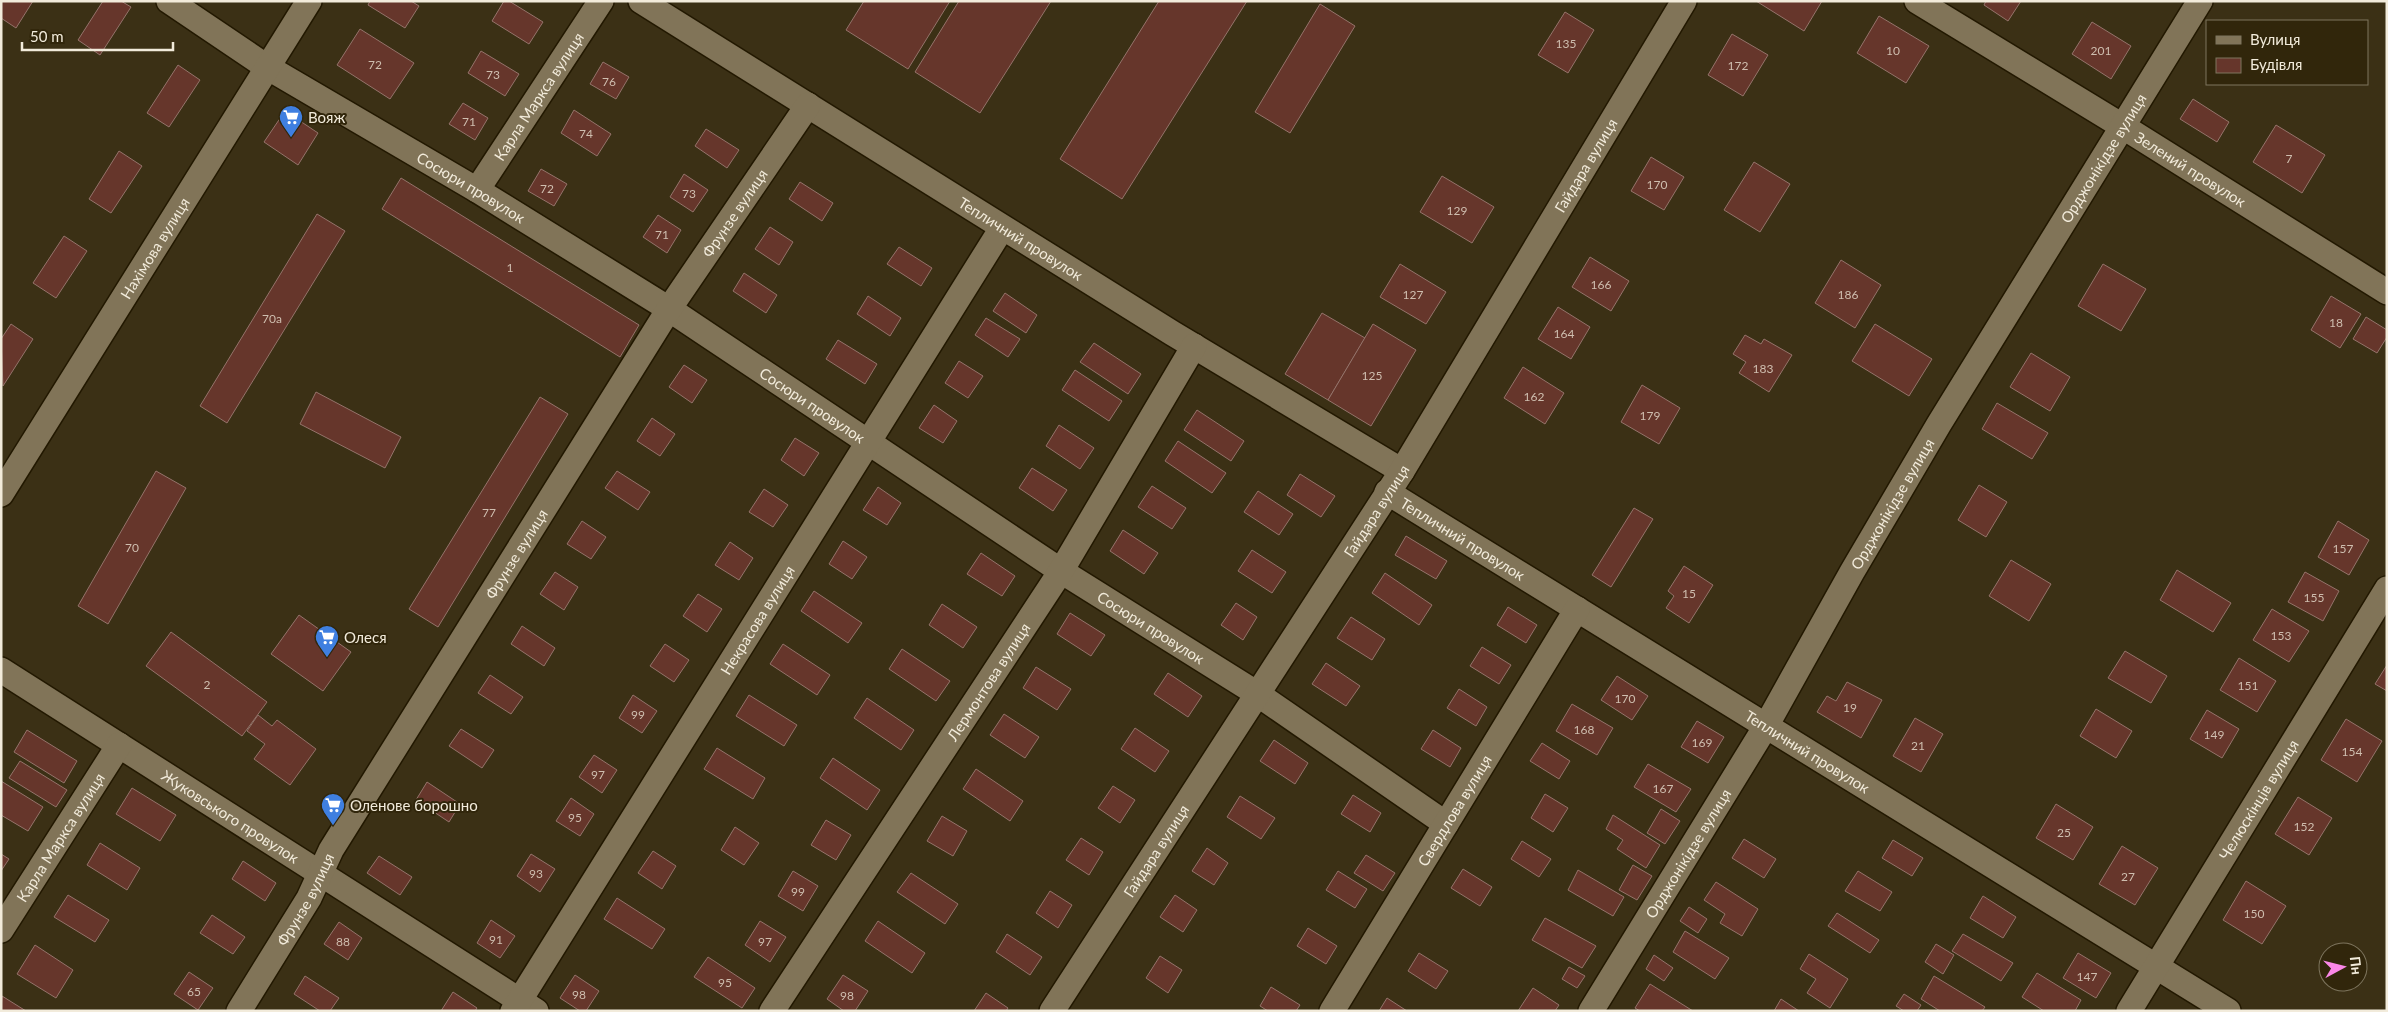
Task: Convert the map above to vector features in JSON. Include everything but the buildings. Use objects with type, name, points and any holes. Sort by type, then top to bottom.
[{"type":"street","name":"Сосюри провулок","points":[[170,1],[268,67],[477,190],[669,309],[866,443],[1061,572],[1256,693],[1446,824]]},
{"type":"street","name":"Нахімова вулиця","points":[[1,494],[309,1]]},
{"type":"street","name":"Карла Маркса вулиця","points":[[477,190],[601,1]]},
{"type":"street","name":"Тепличний провулок","points":[[641,1],[808,104],[1002,228],[1402,471]]},
{"type":"street","name":"Гайдара вулиця","points":[[1052,1011],[1256,693],[1402,471],[1684,1]]},
{"type":"street","name":"Орджонікідзе вулиця","points":[[1591,1011],[1766,726],[1852,572],[1939,424],[2200,1]]},
{"type":"street","name":"Зелений провулок","points":[[1923,3],[2387,292]]},
{"type":"street","name":"Фрунзе вулиця","points":[[239,1011],[310,898],[331,850],[669,309],[808,104]]},
{"type":"street","name":"Некрасова вулиця","points":[[523,1007],[866,443],[1002,228]]},
{"type":"street","name":"Лермонтова вулиця","points":[[772,1011],[1061,572],[1194,346]]},
{"type":"street","name":"Тепличний провулок","points":[[1387,492],[2228,1011]]},
{"type":"street","name":"Челюскінців вулиця","points":[[2129,1011],[2387,589]]},
{"type":"street","name":"Свердлова вулиця","points":[[1332,1011],[1577,610]]},
{"type":"street","name":"Жуковського провулок","points":[[1,670],[322,873],[523,1007]]},
{"type":"street","name":"Карла Маркса вулиця","points":[[1,930],[119,745]]},
{"type":"place","name":"Вояж","points":[[291,138]]},
{"type":"place","name":"Олеся","points":[[327,658]]},
{"type":"place","name":"Оленове борошно","points":[[333,826]]}]
